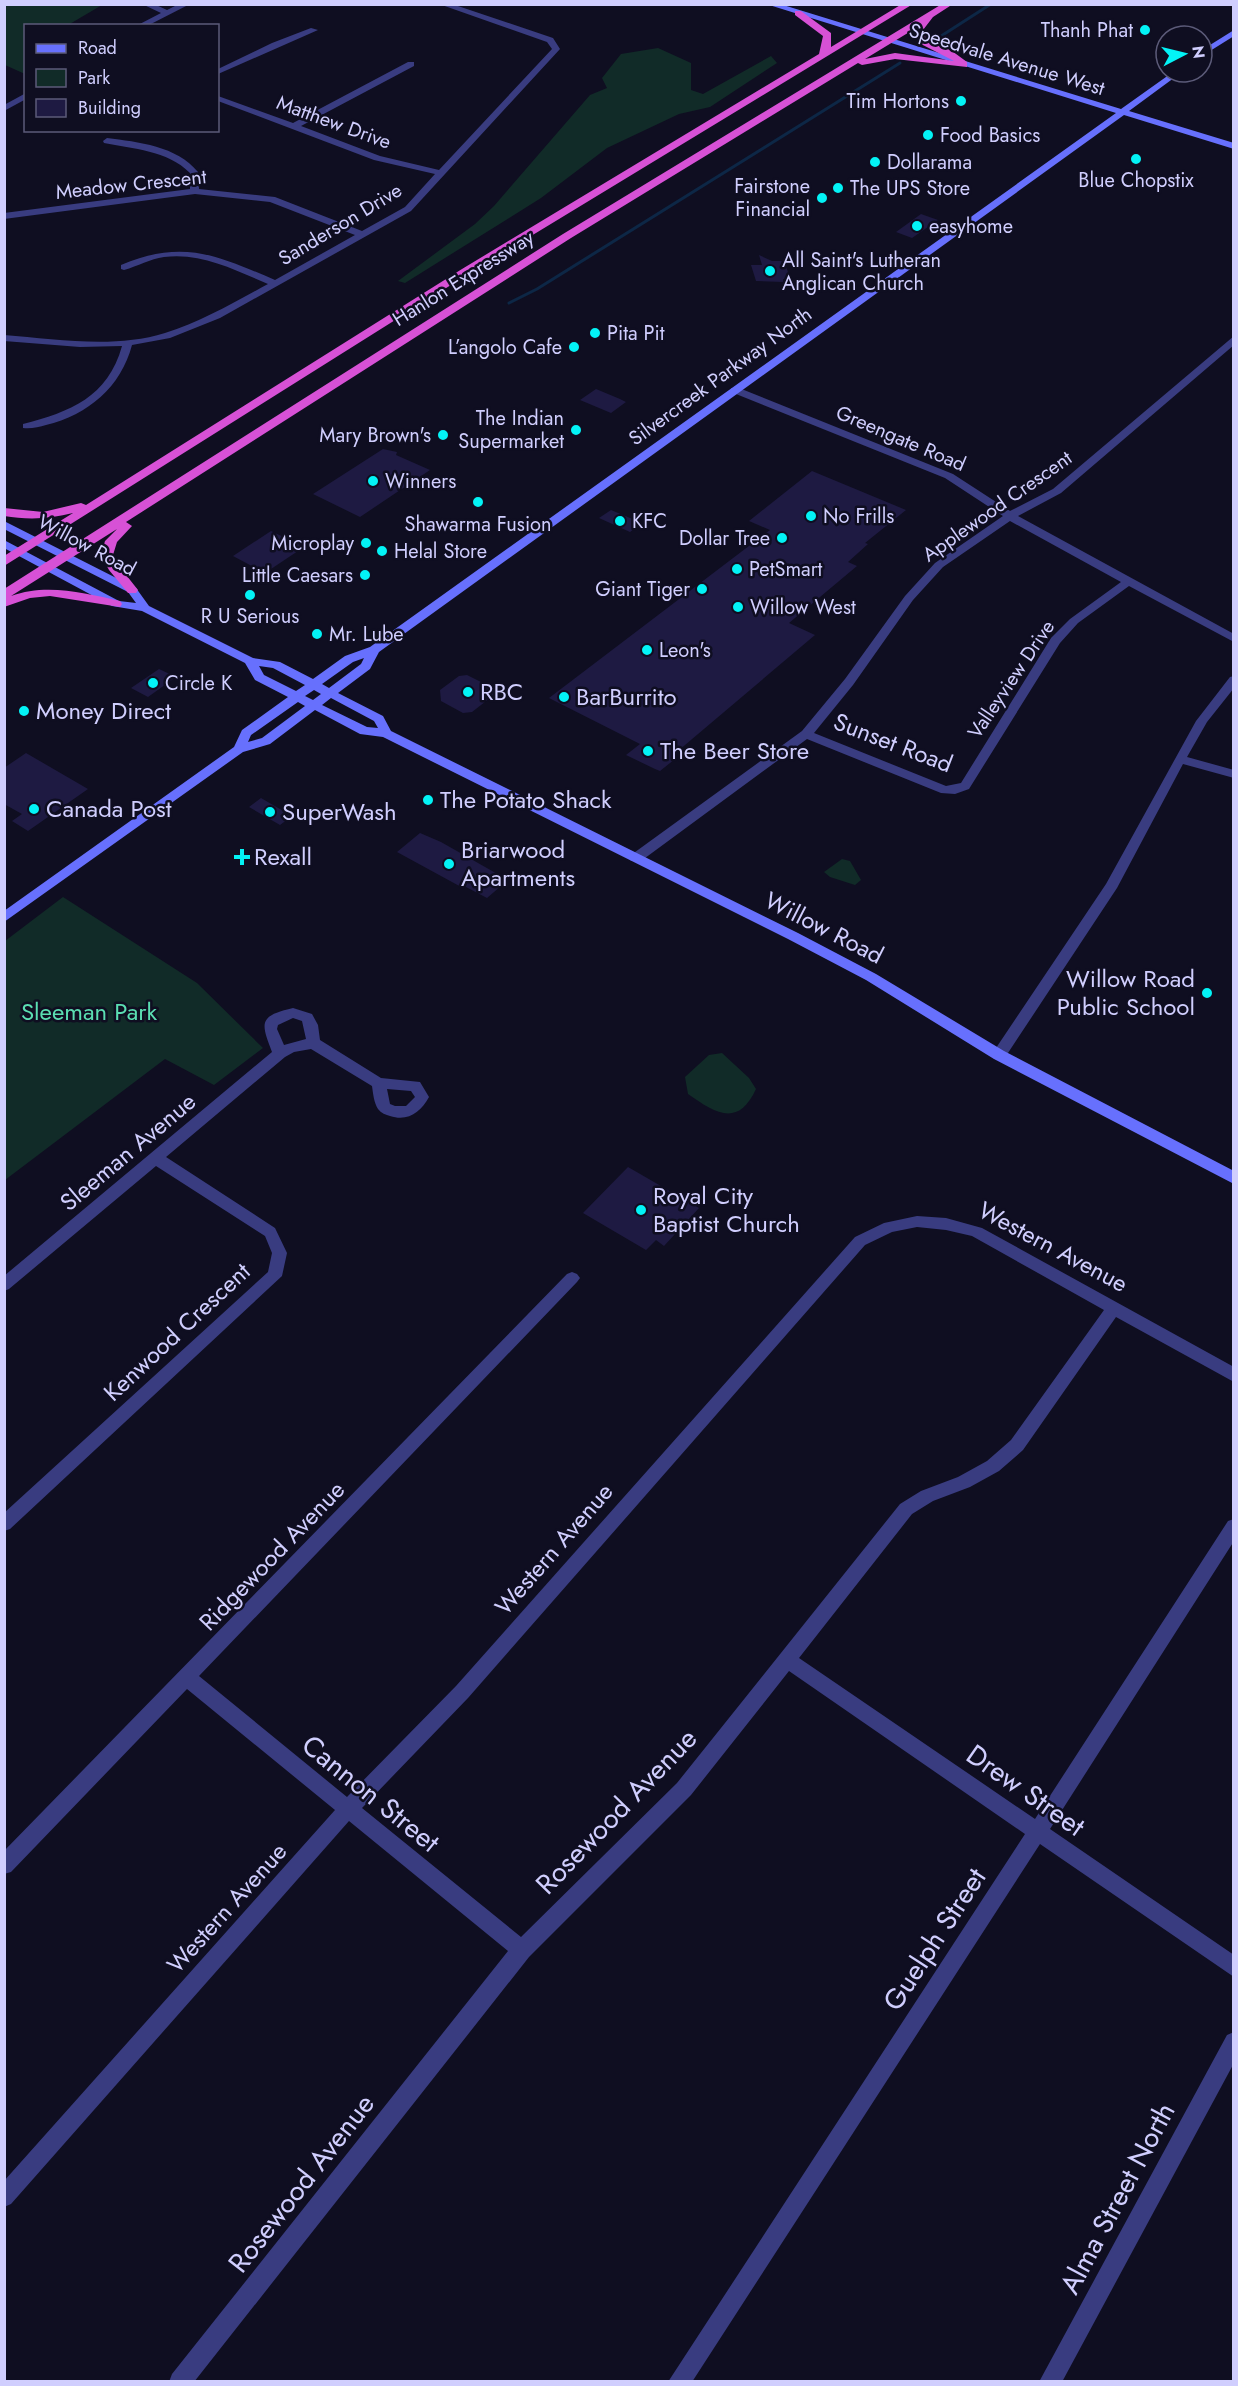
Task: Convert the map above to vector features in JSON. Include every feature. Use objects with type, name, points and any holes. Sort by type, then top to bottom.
[{"type":"highway","name":"Hanlon Expressway","points":[[4,562],[466,271],[909,4]]},
{"type":"highway","name":"Hanlon Expressway","points":[[4,595],[501,278],[949,4]]},
{"type":"highway","points":[[798,13],[828,35],[827,46],[823,54]]},
{"type":"highway","points":[[931,16],[919,30],[922,41],[949,53],[964,65]]},
{"type":"highway","points":[[842,68],[874,58],[894,56],[964,65]]},
{"type":"highway","points":[[132,590],[113,567],[107,555],[111,540],[151,508],[159,495]]},
{"type":"highway","points":[[4,512],[23,516],[53,515],[107,497]]},
{"type":"highway","points":[[4,603],[28,594],[50,592],[116,604]]},
{"type":"main road","name":"Speedvale Avenue West","points":[[770,4],[1233,146]]},
{"type":"main road","points":[[1214,45],[1233,32]]},
{"type":"main road","name":"Silvercreek Parkway North","points":[[239,749],[246,733],[297,696],[350,659],[374,650],[1162,84]]},
{"type":"main road","name":"Willow Road","points":[[4,524],[132,590],[145,608]]},
{"type":"main road","name":"Willow Road","points":[[4,543],[116,604],[145,608],[250,661],[276,665],[379,719],[386,733]]},
{"type":"main road","name":"Silvercreek Parkway North","points":[[4,918],[239,749],[267,741],[366,666],[374,650]]},
{"type":"main road","name":"Willow Road","points":[[250,661],[259,676],[364,731],[386,733],[871,977],[999,1055],[1233,1178]]},
{"type":"street","points":[[146,4],[165,12]]},
{"type":"street","points":[[144,24],[186,4]]},
{"type":"street","name":"Sanderson Drive","points":[[4,338],[80,344],[128,343],[166,336],[217,316],[408,209],[556,49],[550,40],[443,4]]},
{"type":"street","points":[[219,72],[275,45],[314,30]]},
{"type":"street","points":[[293,126],[411,64]]},
{"type":"street","points":[[4,109],[24,96]]},
{"type":"street","name":"Matthew Drive","points":[[219,98],[377,158],[441,173]]},
{"type":"street","points":[[107,141],[138,144],[184,163],[194,172],[195,191]]},
{"type":"street","name":"Meadow Crescent","points":[[4,216],[195,191],[272,199],[363,235]]},
{"type":"street","points":[[124,267],[142,258],[186,252],[207,255],[275,284]]},
{"type":"street","name":"Applewood Crescent","points":[[636,858],[806,734],[849,682],[909,598],[939,564],[1010,516],[1066,484],[1233,339]]},
{"type":"street","points":[[27,426],[70,414],[94,397],[114,377],[125,357],[128,343]]},
{"type":"street","name":"Greengate Road","points":[[735,390],[950,476],[1010,516],[1233,639]]},
{"type":"street","name":"Valleyview Drive","points":[[965,786],[1055,640],[1074,621],[1128,582]]},
{"type":"street","points":[[999,1055],[1116,881],[1180,759],[1216,698],[1233,680]]},
{"type":"street","name":"Sunset Road","points":[[806,734],[945,790],[955,790],[965,786]]},
{"type":"street","points":[[1180,759],[1233,774]]},
{"type":"street","points":[[280,1053],[270,1029],[272,1022],[288,1013],[298,1013],[305,1016],[310,1023],[313,1043],[378,1083]]},
{"type":"street","name":"Sleeman Avenue","points":[[4,1285],[280,1053],[291,1047],[313,1043]]},
{"type":"street","name":"Kenwood Crescent","points":[[4,1524],[274,1276],[280,1261],[278,1246],[270,1232],[155,1158]]},
{"type":"street","name":"Western Avenue","points":[[4,2197],[348,1809],[462,1692],[860,1240],[878,1229],[916,1221],[954,1224],[977,1232],[1233,1375]]},
{"type":"street","name":"Ridgewood Avenue","points":[[4,1865],[572,1278]]},
{"type":"street","name":"Rosewood Avenue","points":[[180,2382],[522,1950],[684,1789],[906,1509],[927,1496],[964,1482],[983,1471],[1017,1445],[1114,1308]]},
{"type":"street","name":"Guelph Street","points":[[679,2382],[1233,1526]]},
{"type":"street","name":"Drew Street","points":[[786,1659],[1233,1967]]},
{"type":"street","name":"Cannon Street","points":[[187,1678],[522,1950]]},
{"type":"street","name":"Alma Street North","points":[[1050,2382],[1233,2043]]},
{"type":"green space","points":[[5,4],[102,4],[70,24],[24,24],[24,74],[5,65]]},
{"type":"green space","points":[[658,48],[691,63],[691,90],[703,94],[771,56],[777,63],[710,107],[679,114],[607,148],[541,198],[405,283],[398,281],[475,224],[494,206],[590,95],[607,88],[602,78],[621,54]]},
{"type":"green space","points":[[842,859],[850,861],[861,880],[855,885],[830,877],[824,872]]},
{"type":"green space","name":"Sleeman Park","points":[[63,897],[197,983],[263,1048],[214,1085],[165,1059],[5,1180],[5,941]]},
{"type":"green space","points":[[722,1053],[749,1078],[756,1089],[742,1109],[734,1113],[725,1113],[707,1107],[688,1094],[685,1077],[709,1055]]},
{"type":"building","name":"easyhome","points":[[921,214],[938,220],[912,238],[896,232]]},
{"type":"building","name":"All Saint's Lutheran Anglican Church","points":[[759,255],[772,261],[784,261],[789,275],[787,275],[788,279],[783,279],[784,282],[756,281],[751,265],[762,265]]},
{"type":"building","points":[[596,389],[626,402],[611,413],[580,400]]},
{"type":"building","name":"Winners","points":[[383,449],[397,452],[396,455],[430,470],[360,517],[313,494]]},
{"type":"building","name":"Willow West","points":[[812,471],[906,510],[865,543],[868,544],[848,562],[857,566],[789,623],[815,635],[672,756],[675,759],[660,771],[626,755],[640,744],[549,698],[770,530],[749,521]]},
{"type":"building","name":"KFC","points":[[611,510],[642,523],[630,532],[599,518]]},
{"type":"building","points":[[271,531],[304,547],[265,573],[233,556]]},
{"type":"building","name":"Circle K","points":[[159,669],[176,677],[148,697],[131,688]]},
{"type":"building","name":"RBC","points":[[467,675],[499,691],[472,712],[463,713],[441,701],[440,690],[459,676]]},
{"type":"building","points":[[26,753],[88,789],[28,831],[12,821],[22,814],[4,804],[4,768]]},
{"type":"building","name":"SuperWash","points":[[261,798],[292,816],[280,825],[249,807]]},
{"type":"building","name":"Briarwood Apartments","points":[[420,833],[441,842],[508,880],[487,898],[466,887],[463,888],[397,852]]},
{"type":"building","name":"Royal City Baptist Church","points":[[628,1167],[699,1208],[664,1246],[656,1240],[646,1250],[583,1213]]},
{"type":"waterway","points":[[938,38],[991,4]]},
{"type":"waterway","points":[[509,303],[537,289],[900,63]]},
{"type":"place","name":"Thanh Phat","points":[[1145,30]]},
{"type":"place","name":"Tim Hortons","points":[[961,101]]},
{"type":"place","name":"Food Basics","points":[[928,135]]},
{"type":"place","name":"Blue Chopstix","points":[[1136,159]]},
{"type":"place","name":"Dollarama","points":[[875,162]]},
{"type":"place","name":"The UPS Store","points":[[838,188]]},
{"type":"place","name":"Fairstone Financial","points":[[822,198]]},
{"type":"place","name":"easyhome","points":[[917,226]]},
{"type":"place","name":"All Saint's Lutheran Anglican Church","points":[[770,271]]},
{"type":"place","name":"Pita Pit","points":[[595,333]]},
{"type":"place","name":"L’angolo Cafe","points":[[574,347]]},
{"type":"place","name":"The Indian Supermarket","points":[[576,430]]},
{"type":"place","name":"Mary Brown's","points":[[443,435]]},
{"type":"place","name":"Winners","points":[[373,481]]},
{"type":"place","name":"Shawarma Fusion","points":[[478,502]]},
{"type":"place","name":"No Frills","points":[[811,516]]},
{"type":"place","name":"KFC","points":[[620,521]]},
{"type":"place","name":"Dollar Tree","points":[[782,538]]},
{"type":"place","name":"Microplay","points":[[366,543]]},
{"type":"place","name":"Helal Store","points":[[382,551]]},
{"type":"place","name":"PetSmart","points":[[737,569]]},
{"type":"place","name":"Little Caesars","points":[[365,575]]},
{"type":"place","name":"Giant Tiger","points":[[702,589]]},
{"type":"place","name":"R U Serious","points":[[250,595]]},
{"type":"place","name":"Willow West","points":[[738,607]]},
{"type":"place","name":"Mr. Lube","points":[[317,634]]},
{"type":"place","name":"Leon's","points":[[647,650]]},
{"type":"place","name":"Circle K","points":[[153,683]]},
{"type":"place","name":"RBC","points":[[468,692]]},
{"type":"place","name":"BarBurrito","points":[[564,697]]},
{"type":"place","name":"Money Direct","points":[[24,711]]},
{"type":"place","name":"The Beer Store","points":[[648,751]]},
{"type":"place","name":"The Potato Shack","points":[[428,800]]},
{"type":"place","name":"Canada Post","points":[[34,809]]},
{"type":"place","name":"SuperWash","points":[[270,812]]},
{"type":"place","name":"Rexall","points":[[242,857]]},
{"type":"place","name":"Briarwood Apartments","points":[[449,864]]},
{"type":"place","name":"Willow Road Public School","points":[[1207,993]]},
{"type":"place","name":"Royal City Baptist Church","points":[[641,1210]]}]
